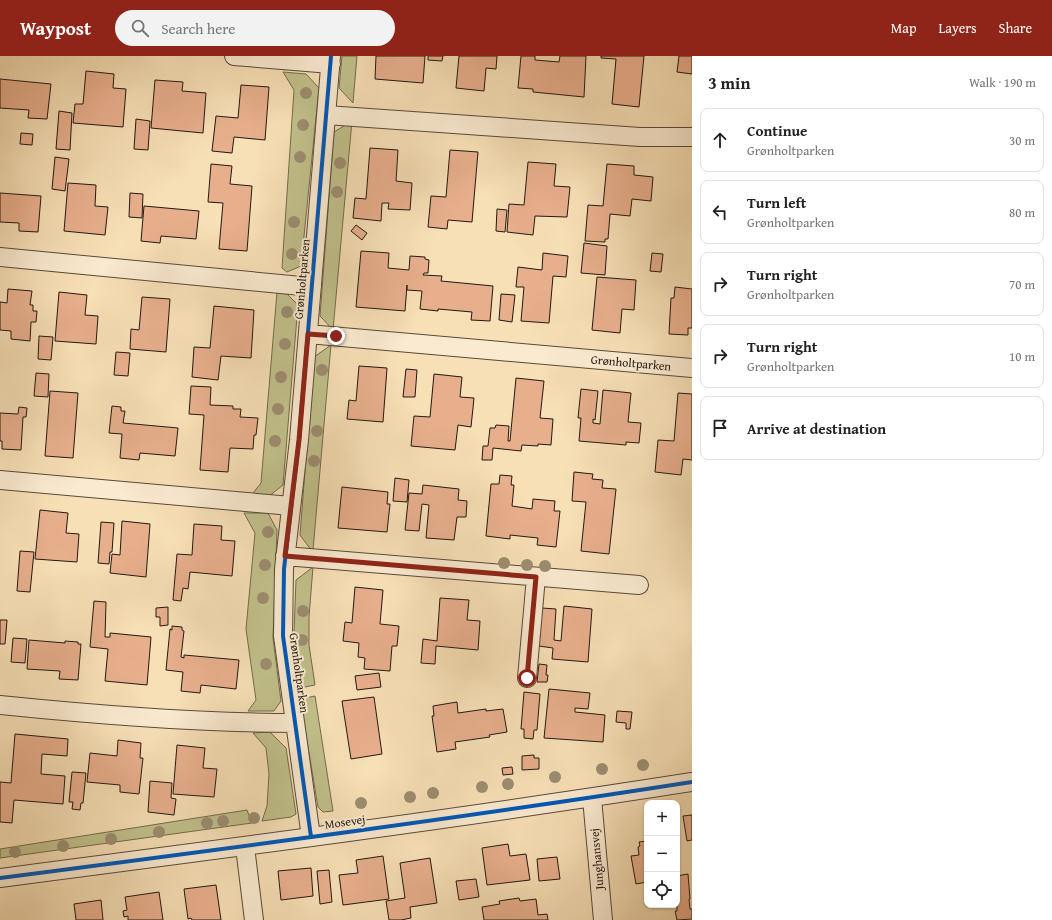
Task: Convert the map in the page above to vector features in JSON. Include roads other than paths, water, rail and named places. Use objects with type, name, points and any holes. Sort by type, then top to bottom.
[{"type":"street","name":"Grønholtparken","points":[[234,56],[331,60],[299,440],[285,556],[283,636],[311,837]]},
{"type":"street","points":[[326,115],[640,136],[692,137]]},
{"type":"street","name":"Grønholtparken","points":[[0,257],[312,287]]},
{"type":"street","name":"Grønholtparken","points":[[308,334],[692,368]]},
{"type":"street","points":[[0,480],[291,506]]},
{"type":"street","points":[[285,556],[639,585]]},
{"type":"street","points":[[527,678],[536,577]]},
{"type":"street","name":"Grønholtparken","points":[[0,705],[104,715],[249,723],[295,723]]},
{"type":"street","name":"Mosevej","points":[[0,878],[245,847],[592,798],[692,782]]},
{"type":"street","name":"Junghansvej","points":[[592,798],[603,920]]},
{"type":"street","points":[[245,847],[254,920]]}]
